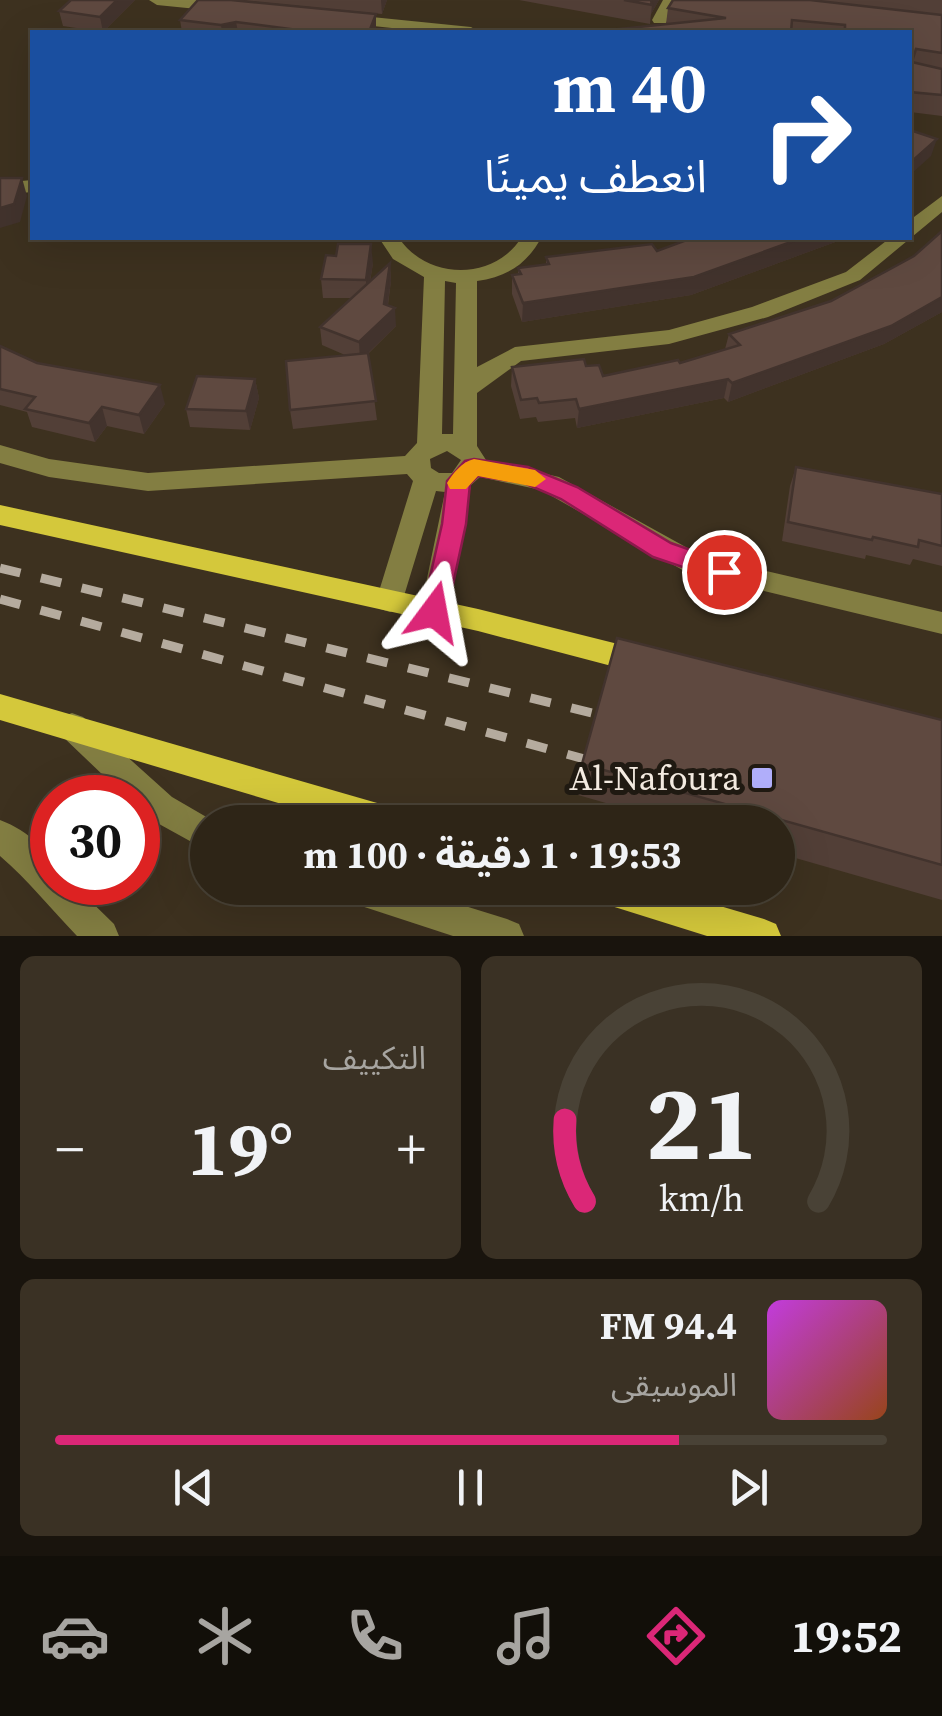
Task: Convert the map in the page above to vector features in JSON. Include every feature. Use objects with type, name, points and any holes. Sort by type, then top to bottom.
[{"type":"main road","points":[[0,515],[390,601],[672,669]]},
{"type":"main road","points":[[0,707],[335,805]]},
{"type":"main road","points":[[661,905],[764,936]]},
{"type":"street","points":[[157,0],[250,10]]},
{"type":"street","points":[[660,20],[671,0]]},
{"type":"street","points":[[325,18],[442,30]]},
{"type":"street","points":[[0,188],[30,186]]},
{"type":"street","points":[[912,229],[942,202]]},
{"type":"street","points":[[390,240],[403,259],[435,273],[467,275],[506,266],[520,256],[530,240]]},
{"type":"street","points":[[466,392],[478,376],[514,354],[669,336],[760,312],[853,276],[899,240]]},
{"type":"street","points":[[390,601],[416,523],[424,462],[435,273]]},
{"type":"street","points":[[434,612],[466,465],[467,275]]},
{"type":"street","points":[[466,329],[514,354]]},
{"type":"street","points":[[432,356],[466,356]]},
{"type":"street","points":[[0,454],[49,468],[148,482],[424,462],[448,442],[466,465]]},
{"type":"street","points":[[424,462],[436,483],[466,465],[528,476],[569,493],[662,550],[696,565],[942,623]]},
{"type":"street","points":[[72,726],[160,808],[190,826]]},
{"type":"street","points":[[0,836],[35,864],[50,885],[102,936]]},
{"type":"street","points":[[409,905],[507,936]]},
{"type":"building","points":[[71,0],[117,0],[100,17],[59,11]]},
{"type":"building","points":[[198,0],[376,14],[370,30],[298,30],[180,20]]},
{"type":"building","points":[[624,0],[651,0],[652,5]]},
{"type":"building","points":[[673,0],[810,0],[942,15],[942,53],[916,49],[912,62],[912,30],[845,30],[845,25],[792,20],[791,30],[609,30],[726,18],[668,8]]},
{"type":"building","points":[[912,62],[942,69],[942,95],[912,92]]},
{"type":"building","points":[[912,131],[937,139],[912,161]]},
{"type":"building","points":[[0,178],[22,178],[14,204],[0,208]]},
{"type":"building","points":[[942,231],[942,297],[891,326],[732,383],[728,379],[579,409],[576,399],[539,403],[537,398],[521,400],[512,367],[584,359],[586,366],[599,365],[603,376],[678,360],[680,363],[740,345],[729,334],[831,301],[914,256]]},
{"type":"building","points":[[687,240],[796,240],[694,277],[523,303],[512,275],[521,274],[518,268],[549,264],[546,257],[652,244],[657,251]]},
{"type":"building","points":[[338,244],[371,244],[366,280],[321,279],[326,255],[336,256]]},
{"type":"building","points":[[390,263],[384,304],[395,308],[359,342],[320,327]]},
{"type":"building","points":[[0,346],[37,363],[160,385],[139,415],[102,407],[89,423],[25,409],[35,397],[0,389]]},
{"type":"building","points":[[368,353],[376,401],[290,410],[286,361]]},
{"type":"building","points":[[197,376],[255,379],[246,411],[186,409]]},
{"type":"building","points":[[796,467],[942,494],[942,546],[919,540],[918,547],[873,537],[872,540],[788,522]]},
{"type":"building","name":"Al-Nafoura","points":[[617,638],[942,720],[942,865],[795,824],[795,805],[728,805],[582,764]]},
{"type":"railway","points":[[0,568],[600,715]]},
{"type":"railway","points":[[0,599],[588,760]]},
{"type":"slow traffic","points":[[458,483],[474,467],[535,479]]},
{"type":"place","name":"Al-Nafoura","points":[[762,778]]},
{"type":"route","points":[[434,612],[454,524],[458,481],[474,467],[528,476],[569,493],[662,550],[724,572]]}]
